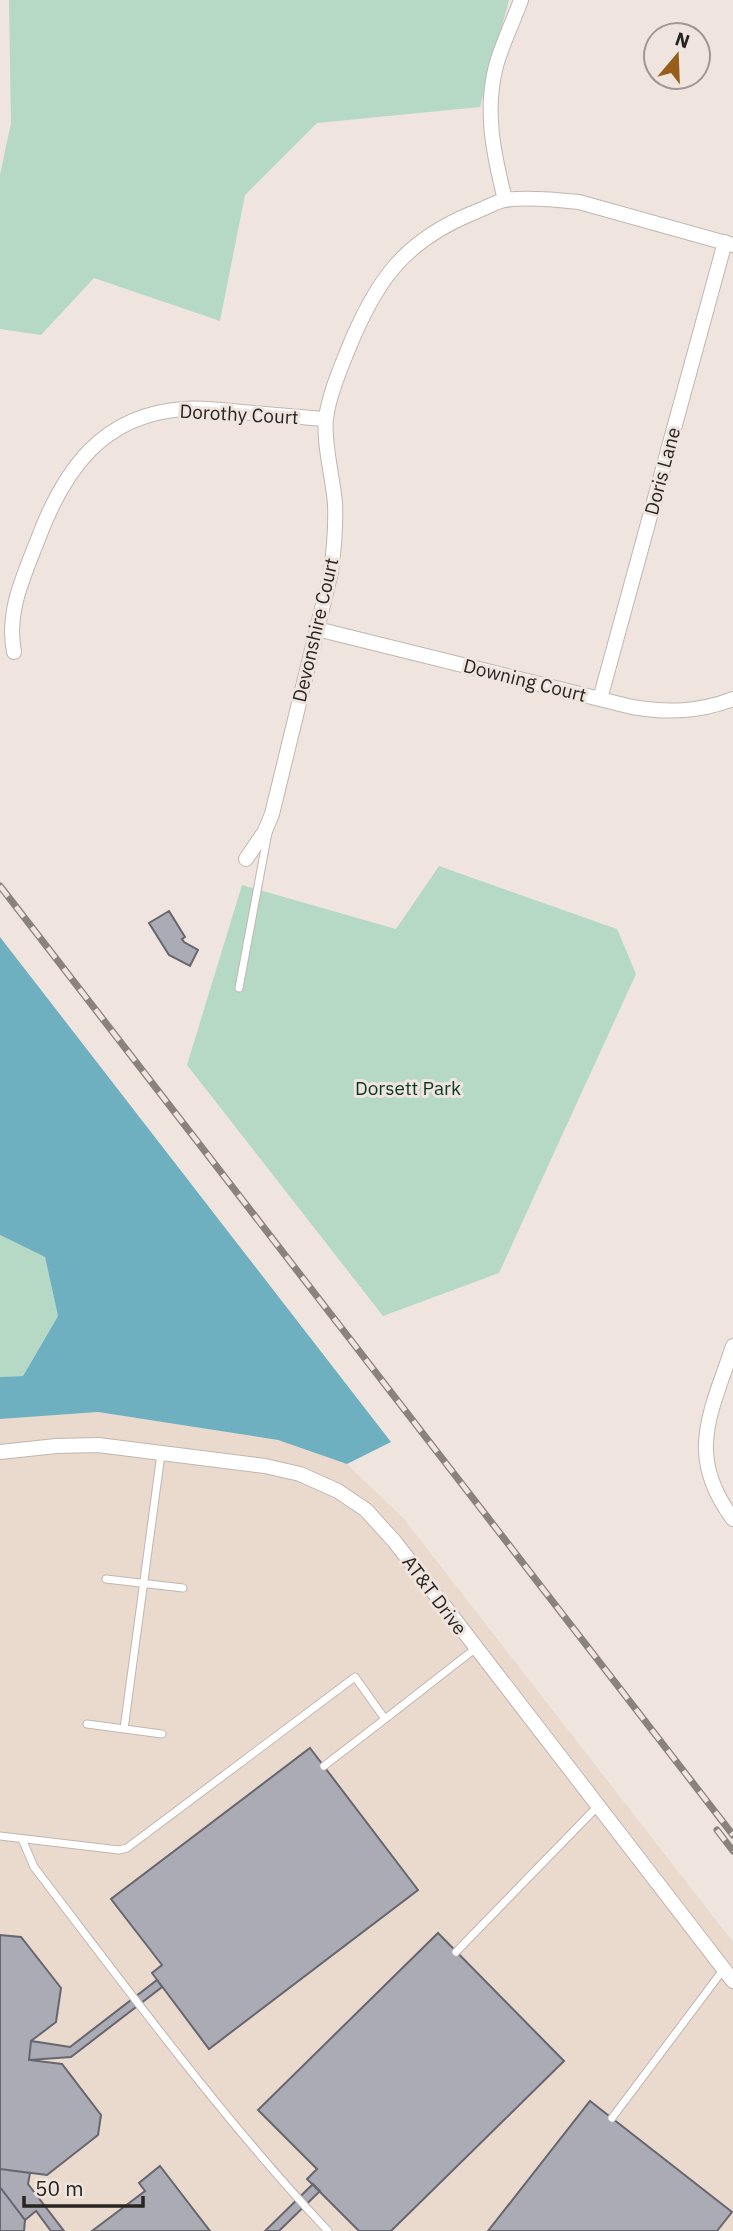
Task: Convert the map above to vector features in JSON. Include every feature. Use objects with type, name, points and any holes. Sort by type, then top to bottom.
[{"type":"street","points":[[505,200],[494,155],[490,107],[496,68],[521,0]]},
{"type":"street","name":"Devonshire Court","points":[[246,859],[265,831],[272,814],[331,572],[335,503],[326,419],[359,321],[387,274],[411,250],[436,231],[505,200],[579,202],[729,244]]},
{"type":"street","name":"Doris Lane","points":[[600,699],[729,244]]},
{"type":"street","name":"Dorothy Court","points":[[14,652],[11,627],[14,605],[48,514],[74,467],[103,439],[141,418],[183,409],[326,419]]},
{"type":"street","name":"Downing Court","points":[[317,629],[632,707],[672,712],[712,707],[733,699]]},
{"type":"street","points":[[733,1346],[708,1423],[705,1448],[706,1462],[715,1492],[733,1519]]},
{"type":"street","name":"AT&T Drive","points":[[0,1452],[98,1445],[276,1469],[300,1474],[338,1490],[366,1510],[395,1542],[733,1981]]},
{"type":"lane","points":[[239,988],[272,814]]},
{"type":"lane","points":[[124,1729],[161,1453]]},
{"type":"lane","points":[[106,1579],[183,1588]]},
{"type":"lane","points":[[324,1766],[476,1648]]},
{"type":"lane","points":[[0,1836],[120,1850],[127,1848],[355,1677],[385,1719]]},
{"type":"lane","points":[[87,1724],[162,1734]]},
{"type":"lane","points":[[456,1952],[598,1806]]},
{"type":"lane","points":[[22,1839],[34,1867],[166,2040],[265,2164],[328,2231]]},
{"type":"lane","points":[[612,2118],[724,1969]]},
{"type":"shaded area","points":[[98,1412],[278,1440],[347,1464],[404,1519],[733,1942],[733,2231],[0,2231],[0,1419]]},
{"type":"green space","points":[[9,0],[509,0],[480,107],[317,123],[245,195],[220,321],[94,278],[41,335],[0,329],[0,175],[11,123]]},
{"type":"green space","name":"Dorsett Park","points":[[439,866],[617,929],[636,974],[499,1273],[383,1316],[187,1065],[242,885],[396,929]]},
{"type":"green space","points":[[0,1235],[45,1257],[58,1316],[23,1376],[0,1377]]},
{"type":"water","points":[[0,937],[391,1442],[347,1464],[278,1440],[98,1412],[0,1419],[0,1377],[23,1376],[58,1316],[45,1257],[0,1235]]},
{"type":"building","points":[[169,911],[185,937],[182,939],[184,942],[198,950],[190,966],[169,955],[149,923]]},
{"type":"building","points":[[310,1748],[418,1890],[209,2049],[152,1973],[162,1965],[111,1899]]},
{"type":"building","points":[[438,1933],[564,2061],[391,2231],[359,2231],[307,2179],[317,2169],[258,2110]]},
{"type":"building","points":[[0,1935],[21,1937],[61,1988],[56,2022],[31,2041],[29,2060],[62,2064],[101,2115],[98,2135],[47,2175],[0,2169]]},
{"type":"building","points":[[157,1980],[162,1987],[71,2057],[29,2060],[31,2041],[70,2047]]},
{"type":"building","points":[[590,2101],[732,2212],[717,2231],[488,2231]]},
{"type":"building","points":[[160,2166],[210,2231],[92,2231],[145,2191],[139,2183]]},
{"type":"building","points":[[0,2169],[30,2173],[28,2184],[64,2231],[51,2231],[36,2211],[25,2220],[0,2187]]},
{"type":"building","points":[[313,2184],[320,2191],[279,2231],[265,2231]]},
{"type":"building","points":[[0,2187],[25,2220],[24,2231],[0,2231]]},
{"type":"railway","points":[[0,886],[733,1835]]},
{"type":"railway","points":[[717,1830],[733,1851]]}]
